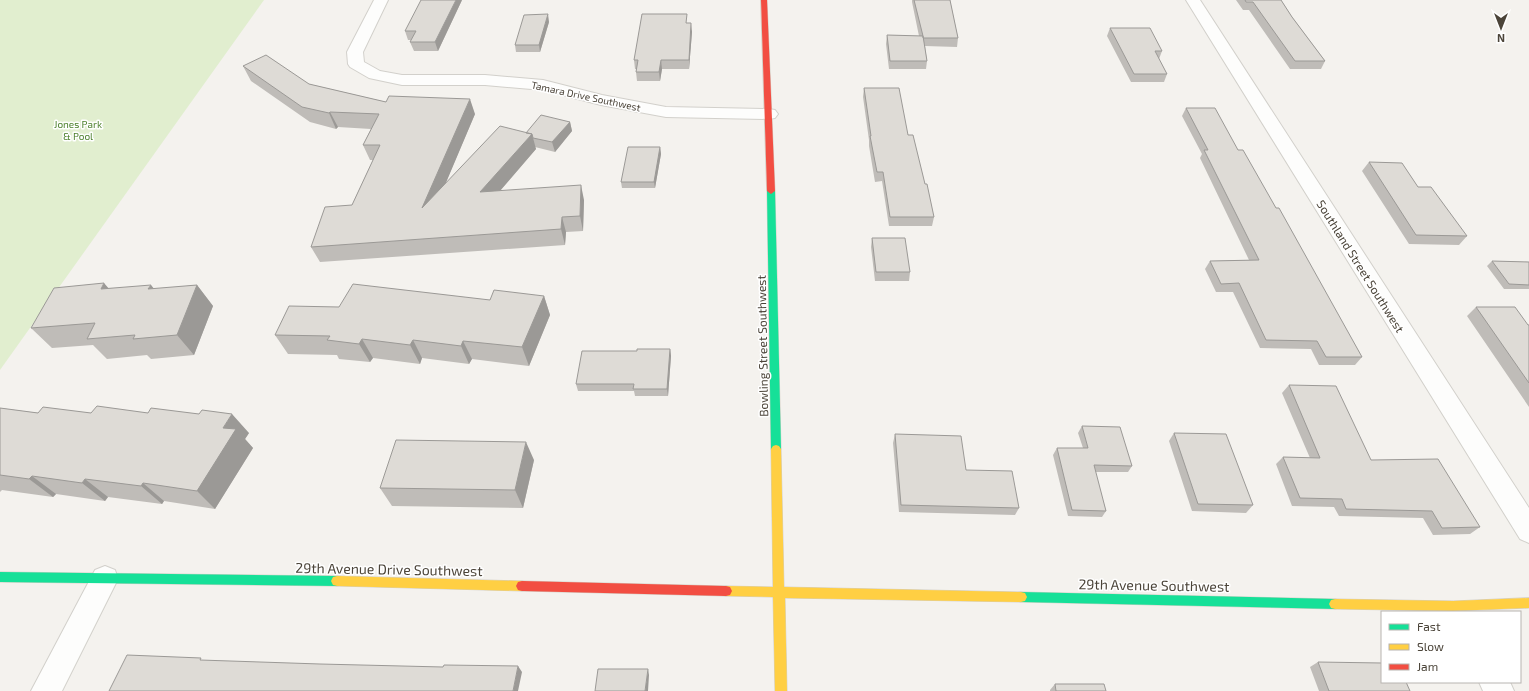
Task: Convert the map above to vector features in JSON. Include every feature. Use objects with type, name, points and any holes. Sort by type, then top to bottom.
[{"type":"street","name":"Tamara Drive Southwest","points":[[381,0],[355,52],[356,64],[375,75],[402,80],[485,80],[543,85],[601,100],[666,112],[769,114]]},
{"type":"street","name":"Bowling Street Southwest","points":[[764,0],[769,114],[781,691]]},
{"type":"street","name":"Southland Street Southwest","points":[[1193,0],[1529,531]]},
{"type":"street","name":"29th Avenue Drive Southwest","points":[[0,577],[336,582],[778,592]]},
{"type":"street","points":[[46,691],[105,579]]},
{"type":"street","name":"29th Avenue Southwest","points":[[778,592],[1455,609],[1529,603]]},
{"type":"green space","name":"Jones Park & Pool","points":[[0,0],[264,0],[0,370]]},
{"type":"building","points":[[421,0],[456,0],[435,42],[410,42],[416,31],[405,31]]},
{"type":"building","points":[[914,0],[950,0],[958,38],[923,38],[927,61],[890,61],[887,35],[923,36]]},
{"type":"building","points":[[1245,0],[1281,0],[1325,61],[1295,61],[1253,2],[1246,2]]},
{"type":"building","points":[[548,14],[539,45],[515,45],[524,15]]},
{"type":"building","points":[[642,14],[687,14],[686,23],[691,23],[689,60],[661,60],[659,72],[636,72],[638,60],[634,60]]},
{"type":"building","points":[[1110,28],[1150,28],[1162,51],[1155,51],[1167,74],[1134,74]]},
{"type":"building","points":[[266,55],[309,84],[386,102],[389,96],[470,99],[422,208],[500,126],[532,134],[480,192],[581,185],[580,216],[562,217],[561,229],[311,247],[325,207],[352,205],[380,145],[363,145],[379,114],[329,113],[302,107],[243,66]]},
{"type":"building","points":[[864,88],[899,88],[908,135],[913,135],[925,184],[927,184],[934,217],[890,217],[883,172],[877,172],[870,136]]},
{"type":"building","points":[[1186,108],[1215,108],[1238,150],[1243,150],[1276,208],[1279,208],[1362,357],[1326,357],[1317,341],[1266,340],[1239,283],[1221,284],[1210,261],[1259,260],[1204,150],[1208,150]]},
{"type":"building","points":[[541,115],[570,122],[552,142],[533,138],[532,134],[526,133]]},
{"type":"building","points":[[628,147],[660,147],[654,182],[621,182]]},
{"type":"building","points":[[1369,162],[1402,163],[1418,187],[1431,187],[1467,236],[1416,235]]},
{"type":"building","points":[[872,238],[905,238],[910,272],[876,272]]},
{"type":"building","points":[[1492,261],[1529,262],[1529,285],[1509,284]]},
{"type":"building","points":[[104,283],[101,289],[151,285],[148,289],[197,285],[177,335],[133,339],[135,335],[87,339],[95,323],[31,328],[54,288]]},
{"type":"building","points":[[353,284],[490,300],[494,290],[544,296],[522,347],[463,341],[461,346],[413,340],[410,345],[362,339],[359,344],[327,340],[330,336],[275,335],[289,306],[339,307]]},
{"type":"building","points":[[1476,307],[1515,307],[1529,325],[1529,383]]},
{"type":"building","points":[[637,349],[670,349],[667,389],[633,389],[634,384],[576,384],[582,351],[637,351]]},
{"type":"building","points":[[1289,385],[1336,386],[1371,460],[1438,459],[1480,527],[1442,528],[1432,511],[1346,509],[1342,499],[1300,498],[1283,457],[1320,458]]},
{"type":"building","points":[[97,406],[148,413],[151,408],[199,414],[202,410],[232,414],[223,428],[236,429],[197,491],[143,483],[141,486],[85,479],[82,483],[32,476],[29,479],[0,475],[0,408],[38,413],[43,407],[91,413]]},
{"type":"building","points":[[1082,426],[1120,427],[1132,466],[1094,465],[1106,511],[1072,510],[1057,448],[1088,448]]},
{"type":"building","points":[[1174,433],[1226,434],[1253,505],[1198,504]]},
{"type":"building","points":[[895,434],[961,436],[966,470],[1012,471],[1019,508],[901,505]]},
{"type":"building","points":[[396,440],[526,442],[515,490],[380,488]]},
{"type":"building","points":[[127,655],[201,658],[200,660],[320,664],[443,667],[444,665],[518,666],[513,691],[109,691]]},
{"type":"building","points":[[1318,662],[1381,663],[1381,683],[1406,683],[1410,691],[1329,691]]},
{"type":"building","points":[[598,669],[648,669],[645,691],[595,691]]},
{"type":"building","points":[[1055,684],[1104,684],[1106,691],[1056,691]]},
{"type":"traffic: fast","points":[[771,191],[776,449]]},
{"type":"traffic: fast","points":[[0,577],[337,581]]},
{"type":"traffic: fast","points":[[1021,597],[1335,604]]},
{"type":"traffic: slow","points":[[776,449],[781,691]]},
{"type":"traffic: slow","points":[[337,581],[522,586]]},
{"type":"traffic: slow","points":[[726,591],[1021,597]]},
{"type":"traffic: slow","points":[[1335,604],[1453,606],[1529,603]]},
{"type":"traffic: jam","points":[[764,0],[771,191]]},
{"type":"traffic: jam","points":[[522,586],[726,591]]}]
